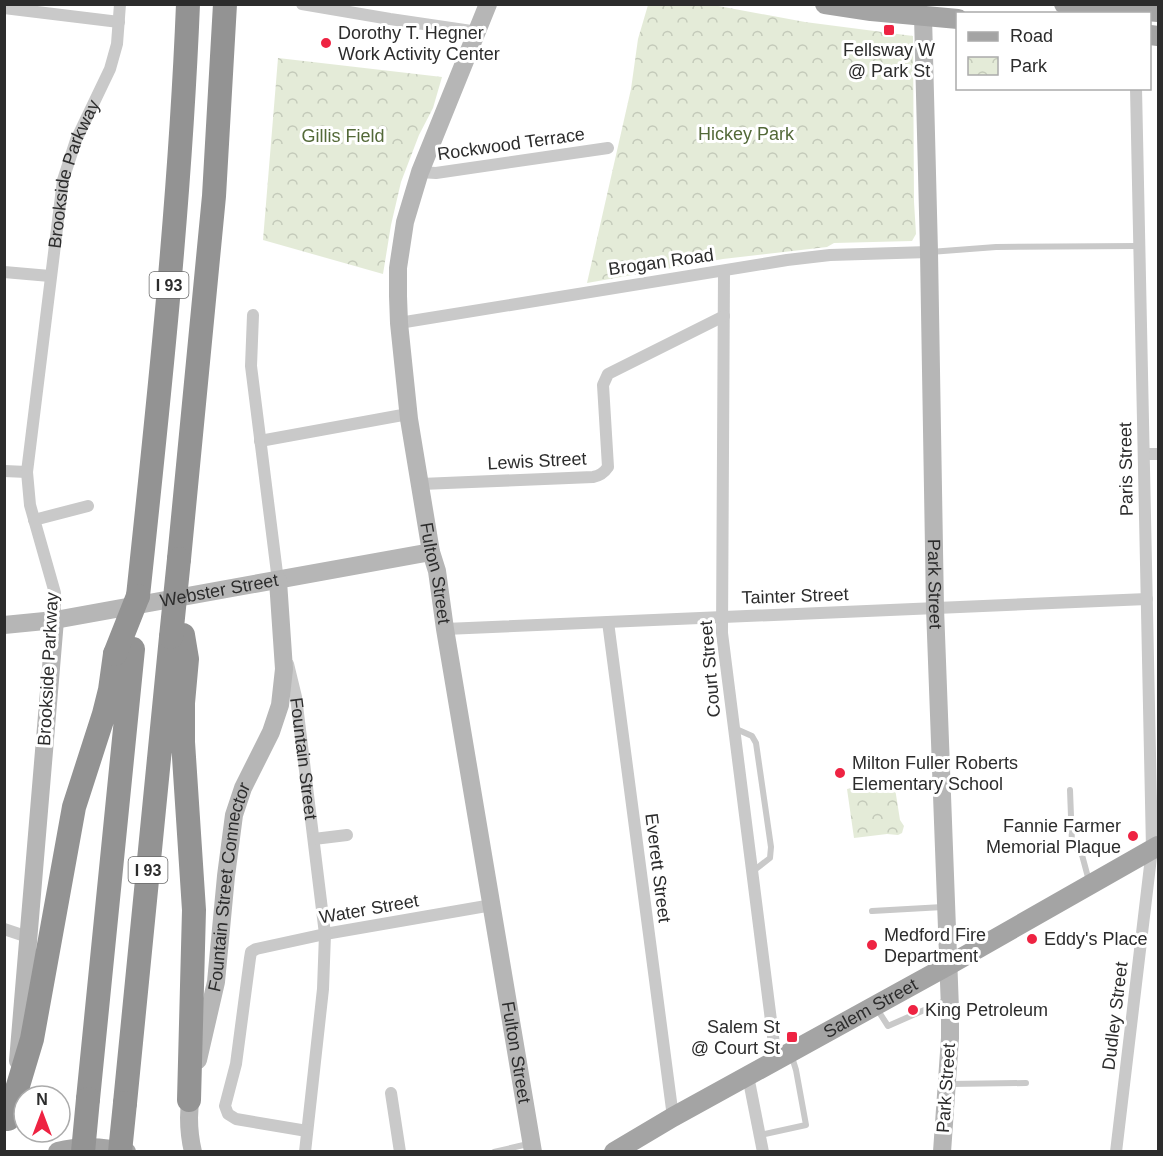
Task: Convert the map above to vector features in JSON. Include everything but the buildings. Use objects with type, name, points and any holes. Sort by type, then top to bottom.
[{"type":"highway","name":"I 93","points":[[83,1152],[124,652],[138,596],[142,565],[176,210],[188,4]]},
{"type":"highway","name":"I 93","points":[[120,1152],[177,636],[176,589],[213,208],[225,4]]},
{"type":"highway","points":[[177,636],[187,659],[183,721],[184,759],[195,910],[189,1100]]},
{"type":"highway","points":[[6,1126],[32,1039],[74,807],[124,652]]},
{"type":"main road","points":[[825,4],[956,19]]},
{"type":"main road","points":[[1064,4],[1127,7],[1158,12]]},
{"type":"main road","name":"Salem Street","points":[[621,1150],[673,1117],[1155,848]]},
{"type":"main road","points":[[58,1152],[72,1148],[94,1147],[126,1152]]},
{"type":"street","name":"Brookside Parkway","points":[[6,1126],[17,1073],[56,593],[30,505],[27,472],[63,180],[76,140],[110,69],[117,44],[120,4]]},
{"type":"street","points":[[302,4],[478,32]]},
{"type":"street","name":"Fulton Street","points":[[488,4],[420,172],[405,222],[398,268],[399,323],[408,414],[431,552],[437,571],[532,1147]]},
{"type":"street","points":[[4,8],[119,22]]},
{"type":"street","name":"Park Street","points":[[923,16],[935,608],[950,999],[950,1038],[942,1152]]},
{"type":"street","name":"Paris Street","points":[[1136,90],[1155,848]]},
{"type":"street","name":"Rockwood Terrace","points":[[420,172],[436,173],[608,148]]},
{"type":"street","name":"Brogan Road","points":[[399,323],[787,260],[830,255],[929,252]]},
{"type":"street","name":"Court Street","points":[[724,271],[722,633],[752,872],[783,1056]]},
{"type":"street","points":[[4,272],[50,276]]},
{"type":"street","name":"Fountain Street","points":[[253,315],[251,366],[278,580],[280,628],[296,697],[325,934],[323,989],[305,1152]]},
{"type":"street","name":"Lewis Street","points":[[421,484],[600,475],[606,471],[608,462],[603,385],[608,374],[724,316]]},
{"type":"street","points":[[260,441],[408,414]]},
{"type":"street","points":[[1144,454],[1158,454]]},
{"type":"street","points":[[4,471],[27,472]]},
{"type":"street","points":[[34,520],[88,506]]},
{"type":"street","name":"Webster Street","points":[[4,626],[55,620],[431,552]]},
{"type":"street","name":"Tainter Street","points":[[445,629],[1147,599]]},
{"type":"street","name":"Everett Street","points":[[608,622],[673,1117]]},
{"type":"street","name":"Fountain Street Connector","points":[[193,1152],[190,1142],[189,1100],[216,982],[234,815],[243,788],[268,739],[280,705],[284,669],[280,628]]},
{"type":"street","points":[[314,839],[347,835]]},
{"type":"street","name":"Dudley Street","points":[[1116,1152],[1155,848]]},
{"type":"street","name":"Water Street","points":[[307,1131],[240,1120],[231,1117],[226,1111],[226,1100],[236,1064],[249,958],[253,951],[325,934],[492,905]]},
{"type":"street","points":[[4,928],[28,937]]},
{"type":"street","points":[[748,1076],[763,1152]]},
{"type":"street","points":[[391,1094],[400,1152]]},
{"type":"lane","points":[[929,252],[996,247],[1139,246]]},
{"type":"lane","points":[[734,728],[752,736],[756,743],[771,847],[770,858],[752,872]]},
{"type":"lane","points":[[1070,790],[1072,843],[1082,855],[1090,884]]},
{"type":"lane","points":[[872,911],[946,906]]},
{"type":"lane","points":[[875,1006],[888,1026],[950,999]]},
{"type":"lane","points":[[760,1135],[806,1125],[796,1070],[783,1056]]},
{"type":"lane","points":[[947,1084],[1026,1083]]},
{"type":"lane","points":[[494,1152],[532,1147]]},
{"type":"green space","name":"Hickey Park","points":[[648,5],[713,5],[805,22],[913,36],[916,234],[912,241],[834,243],[827,247],[723,259],[587,283],[631,89],[638,39]]},
{"type":"green space","name":"Gillis Field","points":[[278,58],[442,77],[433,108],[419,135],[401,182],[383,274],[263,240]]},
{"type":"green space","points":[[894,782],[900,820],[904,826],[902,833],[854,838],[847,789]]},
{"type":"place","name":"Fellsway W @ Park St","points":[[889,30]]},
{"type":"place","name":"Dorothy T. Hegner Work Activity Center","points":[[326,43]]},
{"type":"place","name":"Milton Fuller Roberts Elementary School","points":[[840,773]]},
{"type":"place","name":"Fannie Farmer Memorial Plaque","points":[[1133,836]]},
{"type":"place","name":"Eddy's Place","points":[[1032,939]]},
{"type":"place","name":"Medford Fire Department","points":[[872,945]]},
{"type":"place","name":"King Petroleum","points":[[913,1010]]},
{"type":"place","name":"Salem St @ Court St","points":[[792,1037]]}]
